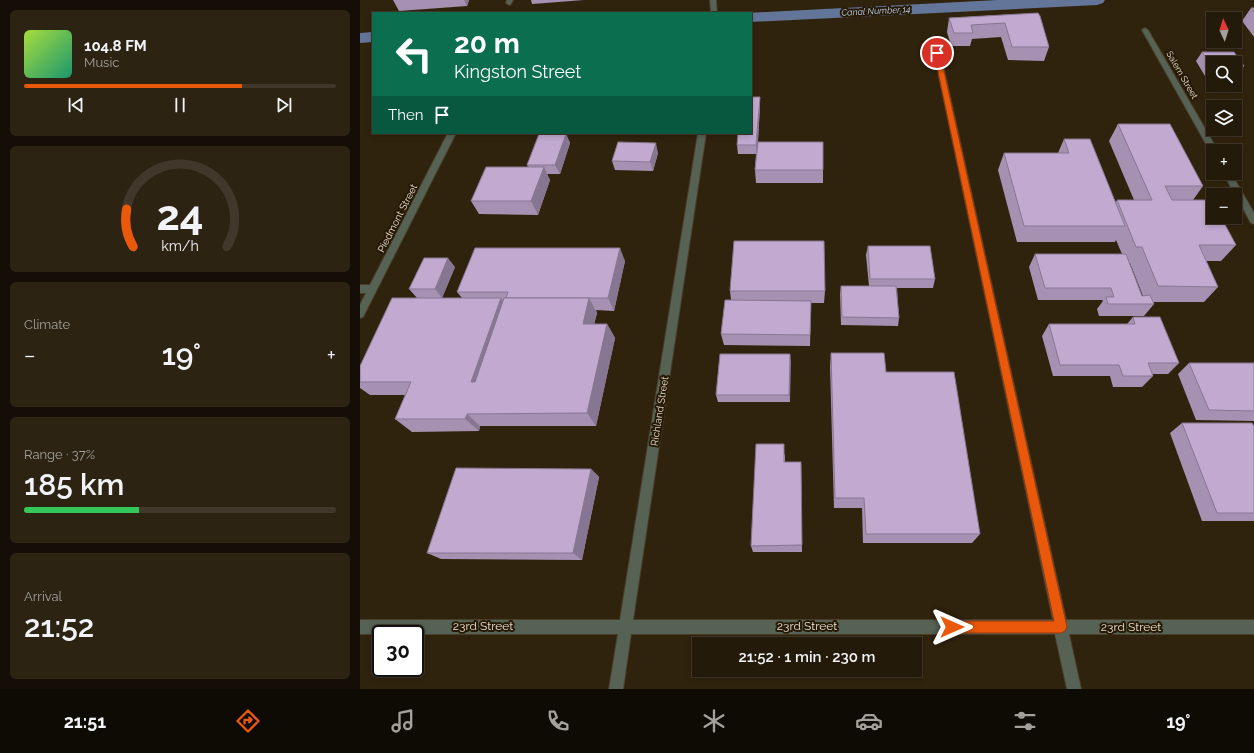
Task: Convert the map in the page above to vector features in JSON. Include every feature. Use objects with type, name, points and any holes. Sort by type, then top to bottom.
[{"type":"street","points":[[713,0],[714,12]]},
{"type":"street","name":"Salem Street","points":[[1145,30],[1210,144]]},
{"type":"street","points":[[934,38],[1074,689]]},
{"type":"street","name":"Piedmont Street","points":[[360,314],[451,134]]},
{"type":"street","name":"Richland Street","points":[[616,689],[702,134]]},
{"type":"street","points":[[1231,180],[1254,221]]},
{"type":"street","points":[[360,289],[373,289]]},
{"type":"street","name":"23rd Street","points":[[360,626],[1254,627]]},
{"type":"building","points":[[1038,13],[1049,47],[1012,47],[1005,23],[971,25],[973,33],[954,33],[949,18]]},
{"type":"building","points":[[1202,52],[1234,52],[1237,56],[1206,56],[1206,58]]},
{"type":"building","points":[[752,97],[760,97],[756,145],[737,145],[738,134],[752,134]]},
{"type":"building","points":[[1118,124],[1170,124],[1203,186],[1165,186],[1172,200],[1206,200],[1206,224],[1225,224],[1236,245],[1199,245],[1218,287],[1158,286],[1142,247],[1136,247],[1117,200],[1152,200]]},
{"type":"building","points":[[539,134],[566,134],[555,165],[527,165]]},
{"type":"building","points":[[1064,139],[1090,139],[1125,226],[1024,226],[1004,153],[1069,153]]},
{"type":"building","points":[[618,142],[656,143],[650,162],[612,161]]},
{"type":"building","points":[[758,142],[823,142],[823,170],[755,170]]},
{"type":"building","points":[[486,167],[544,167],[531,201],[471,201]]},
{"type":"building","points":[[734,241],[824,241],[825,291],[730,291]]},
{"type":"building","points":[[868,246],[930,246],[935,279],[870,279]]},
{"type":"building","points":[[475,248],[620,248],[608,298],[506,298],[508,292],[457,292]]},
{"type":"building","points":[[1035,254],[1126,254],[1142,296],[1150,295],[1154,304],[1108,304],[1106,297],[1114,297],[1111,288],[1045,288]]},
{"type":"building","points":[[424,258],[448,258],[435,289],[409,289]]},
{"type":"building","points":[[841,286],[896,286],[899,318],[842,317]]},
{"type":"building","points":[[392,298],[501,298],[471,382],[475,382],[504,298],[589,298],[583,324],[607,324],[587,413],[467,414],[465,419],[395,419],[411,382],[360,382],[360,366]]},
{"type":"building","points":[[725,300],[811,301],[810,335],[721,334]]},
{"type":"building","points":[[1133,317],[1160,317],[1179,363],[1148,363],[1153,376],[1123,376],[1119,365],[1060,365],[1049,324],[1135,324]]},
{"type":"building","points":[[831,353],[884,353],[886,372],[954,372],[980,534],[866,534],[864,498],[835,498]]},
{"type":"building","points":[[720,354],[790,354],[789,395],[716,395]]},
{"type":"building","points":[[1189,363],[1254,363],[1254,411],[1209,410]]},
{"type":"building","points":[[1182,423],[1252,423],[1254,426],[1254,513],[1217,513]]},
{"type":"building","points":[[756,444],[784,444],[784,462],[801,462],[802,545],[751,546]]},
{"type":"building","points":[[456,468],[591,469],[573,553],[427,553]]},
{"type":"waterway","name":"Canal Number 14","points":[[752,17],[1097,0]]},
{"type":"waterway","name":"Canal Number 14","points":[[360,38],[372,37]]},
{"type":"route","points":[[937,53],[1061,627],[952,627]]}]
